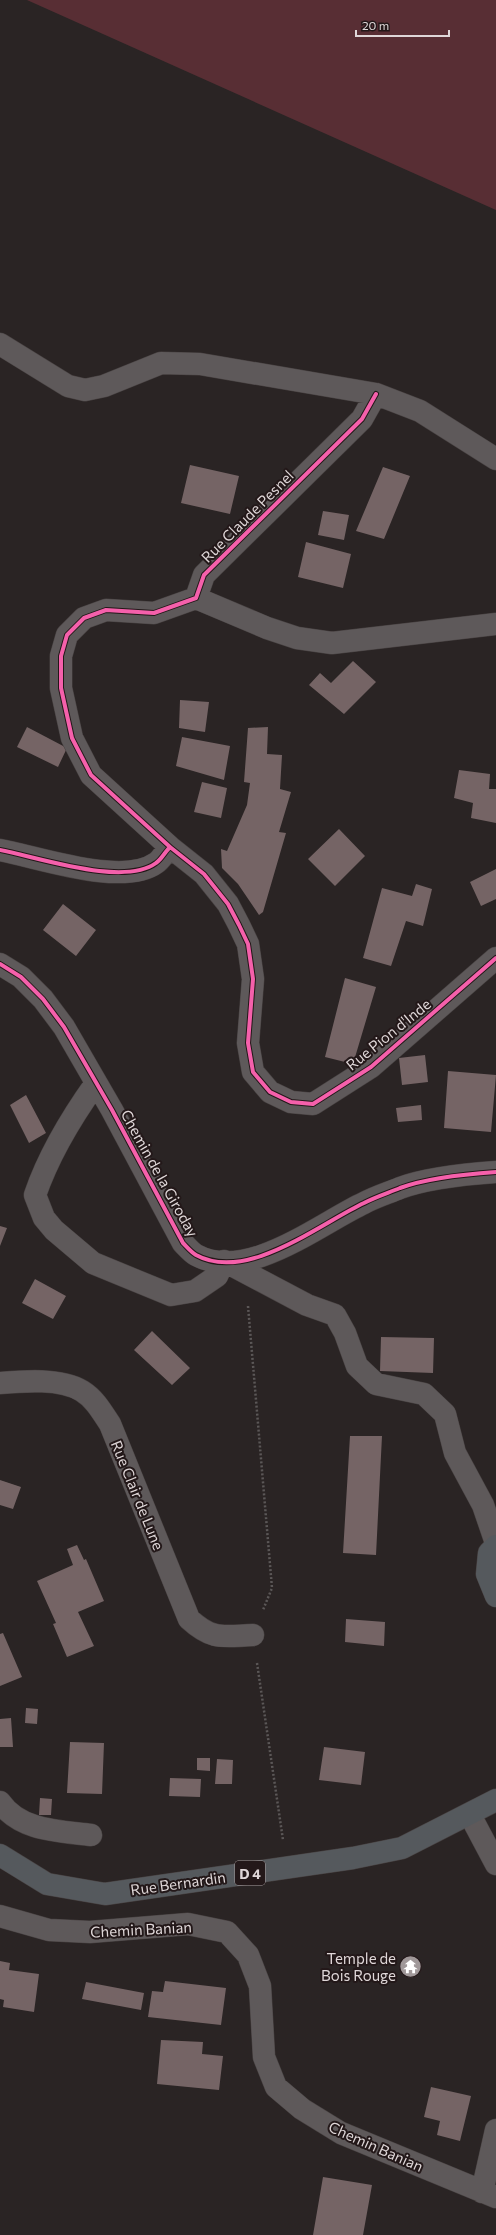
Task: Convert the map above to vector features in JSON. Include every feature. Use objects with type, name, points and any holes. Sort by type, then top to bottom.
[{"type":"main road","points":[[496,1544],[489,1552],[487,1574],[496,1596]]},
{"type":"main road","name":"Rue Bernardin","points":[[0,1855],[47,1884],[105,1894],[353,1858],[402,1848],[470,1815],[496,1800]]},
{"type":"street","points":[[0,344],[68,386],[85,390],[104,386],[161,363],[200,364],[376,394],[420,411],[496,459]]},
{"type":"street","name":"Rue Claude Pesnel","points":[[196,598],[204,575],[362,419],[376,394]]},
{"type":"street","points":[[0,850],[93,871],[135,871],[156,863],[170,847],[91,775],[72,738],[61,688],[61,656],[67,635],[84,618],[106,610],[154,612],[196,598],[267,628],[297,638],[332,643],[496,624]]},
{"type":"street","name":"Rue Pion d'Inde","points":[[170,847],[204,874],[228,904],[248,944],[253,979],[248,1043],[253,1072],[270,1092],[291,1102],[313,1104],[371,1067],[496,958]]},
{"type":"street","name":"Chemin de la Giroday","points":[[0,964],[21,977],[43,999],[64,1027],[183,1243],[196,1255],[213,1261],[224,1262],[244,1261],[264,1256],[364,1203],[403,1187],[460,1175],[496,1172]]},
{"type":"street","points":[[96,1083],[72,1117],[42,1174],[35,1195],[44,1218],[54,1230],[93,1263],[171,1295],[195,1291],[218,1276],[224,1262],[307,1305],[335,1315],[345,1334],[357,1366],[376,1384],[424,1394],[445,1414],[455,1453],[483,1505],[496,1544]]},
{"type":"street","name":"Rue Clair de Lune","points":[[0,1382],[48,1380],[82,1390],[98,1404],[110,1424],[189,1619],[202,1630],[215,1636],[253,1635]]},
{"type":"street","points":[[0,1802],[13,1816],[30,1825],[51,1830],[91,1835]]},
{"type":"street","points":[[470,1815],[496,1864]]},
{"type":"street","name":"Chemin Banian","points":[[0,1916],[49,1930],[90,1932],[188,1924],[227,1932],[248,1955],[260,1986],[264,2057],[276,2087],[302,2109],[341,2133],[489,2194]]},
{"type":"street","points":[[489,2194],[496,2130]]},
{"type":"path","points":[[245,1273],[272,1588]]},
{"type":"path","points":[[253,1635],[287,1868]]},
{"type":"shaded area","points":[[27,0],[496,0],[496,210]]},
{"type":"building","points":[[190,465],[239,476],[230,514],[181,503]]},
{"type":"building","points":[[383,467],[410,476],[384,539],[356,531]]},
{"type":"building","points":[[323,511],[349,515],[344,540],[318,535]]},
{"type":"building","points":[[306,542],[351,554],[343,588],[298,577]]},
{"type":"building","points":[[353,661],[376,682],[344,714],[309,685],[320,673],[331,683]]},
{"type":"building","points":[[180,700],[209,702],[205,732],[179,728]]},
{"type":"building","points":[[27,727],[67,748],[58,767],[17,747]]},
{"type":"building","points":[[268,727],[267,754],[282,755],[280,789],[291,792],[279,832],[286,833],[263,912],[259,915],[238,884],[222,868],[221,849],[227,851],[247,805],[250,783],[244,782],[248,728]]},
{"type":"building","points":[[182,737],[230,746],[224,780],[176,766]]},
{"type":"building","points":[[459,770],[490,774],[489,789],[496,789],[496,823],[471,818],[473,803],[454,798]]},
{"type":"building","points":[[202,782],[227,788],[221,818],[194,812]]},
{"type":"building","points":[[339,829],[365,856],[335,886],[308,859]]},
{"type":"building","points":[[496,869],[496,899],[481,906],[470,882]]},
{"type":"building","points":[[416,884],[432,889],[423,926],[406,921],[391,966],[363,958],[382,888],[412,896]]},
{"type":"building","points":[[63,904],[96,930],[76,956],[43,930]]},
{"type":"building","points":[[345,978],[376,987],[353,1064],[325,1057]]},
{"type":"building","points":[[425,1055],[428,1082],[402,1085],[399,1058]]},
{"type":"building","points":[[448,1071],[496,1075],[491,1132],[444,1128]]},
{"type":"building","points":[[26,1095],[46,1133],[29,1143],[10,1105]]},
{"type":"building","points":[[421,1105],[422,1120],[398,1122],[396,1108]]},
{"type":"building","points":[[0,1226],[7,1228],[0,1246]]},
{"type":"building","points":[[35,1279],[66,1296],[53,1319],[22,1303]]},
{"type":"building","points":[[152,1331],[190,1368],[172,1385],[134,1350]]},
{"type":"building","points":[[381,1337],[434,1338],[433,1373],[380,1371]]},
{"type":"building","points":[[350,1436],[382,1436],[376,1555],[343,1553]]},
{"type":"building","points":[[0,1480],[21,1487],[13,1509],[0,1505]]},
{"type":"building","points":[[77,1545],[84,1560],[86,1559],[104,1601],[78,1612],[94,1646],[67,1657],[53,1624],[56,1623],[37,1581],[73,1565],[67,1549]]},
{"type":"building","points":[[346,1619],[385,1622],[384,1646],[345,1642]]},
{"type":"building","points":[[3,1633],[22,1677],[0,1686],[0,1634]]},
{"type":"building","points":[[26,1708],[38,1709],[37,1724],[25,1723]]},
{"type":"building","points":[[11,1718],[13,1747],[0,1747],[0,1719]]},
{"type":"building","points":[[70,1742],[104,1743],[102,1794],[67,1793]]},
{"type":"building","points":[[324,1747],[365,1752],[361,1785],[319,1780]]},
{"type":"building","points":[[197,1758],[210,1758],[210,1771],[197,1770]]},
{"type":"building","points":[[217,1759],[233,1760],[232,1784],[215,1784]]},
{"type":"building","points":[[170,1778],[201,1779],[200,1797],[169,1796]]},
{"type":"building","points":[[40,1798],[52,1799],[51,1815],[39,1815]]},
{"type":"building","points":[[0,1961],[10,1963],[9,1970],[39,1974],[34,2012],[3,2007],[4,2000],[0,1999]]},
{"type":"building","points":[[165,1981],[226,1988],[221,2025],[148,2017],[152,1991],[163,1992]]},
{"type":"building","points":[[86,1982],[144,1993],[141,2010],[82,1999]]},
{"type":"building","points":[[161,2040],[203,2042],[202,2054],[223,2056],[219,2090],[157,2084]]},
{"type":"building","points":[[431,2087],[471,2096],[460,2141],[437,2135],[440,2121],[424,2117]]},
{"type":"building","points":[[323,2177],[372,2185],[363,2235],[313,2235]]},
{"type":"cycle path","points":[[170,847],[91,775],[72,738],[61,688],[61,656],[67,635],[84,618],[106,610],[154,613],[196,598],[204,575],[362,419],[376,394]]},
{"type":"cycle path","points":[[0,850],[57,864],[102,871],[123,872],[141,870],[156,863],[170,847],[204,874],[228,904],[248,944],[253,979],[248,1043],[253,1072],[270,1092],[291,1102],[313,1104],[371,1067],[496,958]]},
{"type":"cycle path","points":[[0,964],[21,977],[43,999],[64,1027],[112,1110],[183,1243],[196,1255],[216,1262],[237,1262],[260,1256],[305,1236],[368,1201],[400,1188],[435,1179],[496,1172]]},
{"type":"place","name":"Temple de Bois Rouge","points":[[411,1967]]}]
